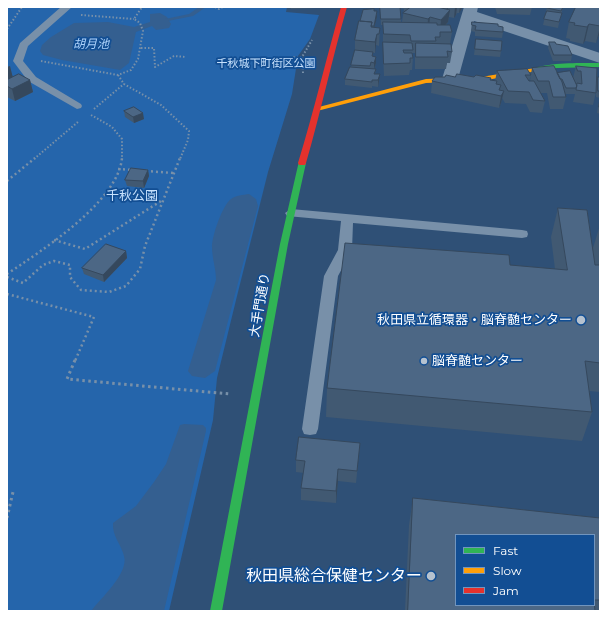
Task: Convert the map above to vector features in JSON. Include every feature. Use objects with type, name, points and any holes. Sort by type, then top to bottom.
[{"type":"main road","name":"大手門通り","points":[[216,611],[291,214],[344,7]]},
{"type":"main road","points":[[317,108],[426,81],[481,79],[557,66],[600,65]]},
{"type":"street","points":[[450,79],[471,11],[600,58]]},
{"type":"lane","points":[[67,7],[23,45],[18,61],[32,79],[77,106]]},
{"type":"lane","points":[[291,214],[522,234]]},
{"type":"lane","points":[[310,429],[331,276],[345,250],[347,219]]},
{"type":"path","points":[[7,29],[22,7]]},
{"type":"path","points":[[134,19],[142,7]]},
{"type":"path","points":[[211,7],[219,9],[223,7]]},
{"type":"path","points":[[18,61],[44,61],[118,75],[130,70],[138,59],[143,31],[140,23],[134,19],[74,15],[58,16]]},
{"type":"path","points":[[141,48],[154,48],[155,67],[174,56],[186,57]]},
{"type":"path","points":[[293,57],[302,57]]},
{"type":"path","points":[[7,277],[23,283],[43,265],[54,261],[70,266],[70,277],[82,290],[109,292],[126,286],[140,269],[145,246],[173,173],[188,140],[189,131],[161,105],[124,84],[118,75]]},
{"type":"path","points":[[7,274],[77,223],[108,191],[122,160],[122,139],[112,127],[89,113],[124,84]]},
{"type":"path","points":[[7,181],[83,118]]},
{"type":"path","points":[[118,169],[138,171]]},
{"type":"path","points":[[145,171],[173,173]]},
{"type":"path","points":[[54,240],[85,249],[162,201]]},
{"type":"path","points":[[7,294],[94,316],[67,379],[233,395]]},
{"type":"path","points":[[7,518],[13,492]]},
{"type":"green space","name":"千秋公園","points":[[7,7],[287,7],[286,12],[319,15],[310,39],[298,56],[292,94],[268,172],[217,378],[213,420],[169,611],[7,611]]},
{"type":"water","name":"胡月池","points":[[160,13],[167,17],[171,24],[169,28],[156,30],[152,26],[136,32],[129,63],[120,70],[62,60],[43,55],[40,51],[42,45],[51,37],[74,23],[108,22],[134,27],[150,22],[150,14]]},
{"type":"water","points":[[249,194],[256,199],[258,206],[215,371],[205,378],[192,376],[188,371],[216,280],[212,242],[216,229],[224,208],[231,199],[237,196]]},
{"type":"water","points":[[180,425],[203,425],[206,428],[206,431],[164,611],[91,611],[113,585],[122,570],[124,563],[123,552],[115,536],[113,523],[136,506],[154,482],[166,464]]},
{"type":"building","points":[[380,7],[400,7],[401,19],[381,19]]},
{"type":"building","points":[[411,7],[437,7],[450,10],[441,20],[430,17],[428,19],[403,13]]},
{"type":"building","points":[[547,7],[563,7],[561,11]]},
{"type":"building","points":[[576,7],[600,7],[600,26],[589,24],[587,27],[574,25],[575,23],[569,22]]},
{"type":"building","points":[[374,9],[374,11],[377,11],[374,26],[371,26],[372,22],[360,21],[363,10]]},
{"type":"building","points":[[547,11],[562,13],[559,22],[544,19]]},
{"type":"building","points":[[359,21],[372,22],[371,27],[380,28],[375,42],[355,40]]},
{"type":"building","points":[[383,22],[437,23],[437,25],[450,25],[452,32],[440,32],[440,37],[435,37],[436,41],[411,41],[410,35],[384,34]]},
{"type":"building","points":[[472,22],[498,24],[498,26],[503,27],[503,32],[475,30],[476,26],[472,25]]},
{"type":"building","points":[[476,39],[502,41],[501,51],[475,49]]},
{"type":"building","points":[[383,42],[412,43],[413,50],[403,50],[404,53],[412,53],[413,58],[410,58],[410,63],[384,64]]},
{"type":"building","points":[[549,42],[555,42],[556,44],[568,46],[572,55],[554,55]]},
{"type":"building","points":[[416,43],[451,44],[452,52],[447,51],[448,57],[416,57]]},
{"type":"building","points":[[355,50],[373,52],[372,56],[376,57],[374,63],[371,62],[370,66],[351,65]]},
{"type":"building","points":[[554,66],[562,82],[566,97],[553,97],[549,81],[538,81],[532,68]]},
{"type":"building","points":[[576,66],[597,68],[596,93],[576,90],[577,83],[582,84],[581,71],[578,71]]},
{"type":"building","points":[[350,67],[376,69],[374,74],[380,74],[378,80],[372,80],[372,82],[345,79]]},
{"type":"building","points":[[527,69],[531,75],[525,75],[529,81],[534,81],[545,101],[533,100],[529,92],[508,91],[497,71]]},
{"type":"building","points":[[570,71],[577,86],[576,88],[566,88],[562,79],[560,79],[557,73]]},
{"type":"building","points":[[19,74],[30,80],[12,89],[7,86],[7,79]]},
{"type":"building","points":[[457,74],[474,77],[476,75],[491,78],[490,80],[497,81],[496,84],[501,85],[499,90],[504,91],[501,96],[432,81],[435,77],[445,77],[446,75],[455,77]]},
{"type":"building","points":[[598,77],[600,77],[600,91],[598,91]]},
{"type":"building","points":[[134,107],[143,113],[133,117],[124,111]]},
{"type":"building","points":[[131,168],[148,170],[143,181],[125,180]]},
{"type":"building","name":"脳脊髄センター","points":[[558,208],[587,210],[595,265],[600,265],[600,363],[585,361],[592,412],[327,388],[345,243],[509,255],[510,265],[567,270]]},
{"type":"building","points":[[106,244],[126,251],[103,275],[82,268]]},
{"type":"building","points":[[299,437],[360,443],[357,471],[338,469],[336,491],[301,488],[305,461],[296,460]]},
{"type":"building","points":[[413,498],[600,518],[600,600],[595,600],[595,534],[455,534],[455,606],[595,606],[595,611],[408,611]]},
{"type":"waterway","points":[[168,19],[191,15],[203,7]]},
{"type":"traffic: fast","points":[[535,70],[557,66],[600,65]]},
{"type":"traffic: fast","points":[[216,611],[284,244],[302,163]]},
{"type":"traffic: slow","points":[[317,109],[426,81],[481,79],[535,70]]},
{"type":"traffic: jam","points":[[302,163],[316,117],[328,63],[344,7]]},
{"type":"place","name":"秋田県立循環器・脳脊髄センター","points":[[581,320]]},
{"type":"place","name":"脳脊髄センター","points":[[424,361]]},
{"type":"place","name":"秋田県総合保健センター","points":[[431,576]]},
{"type":"park label","name":"千秋城下町街区公園","points":[[266,64]]}]
